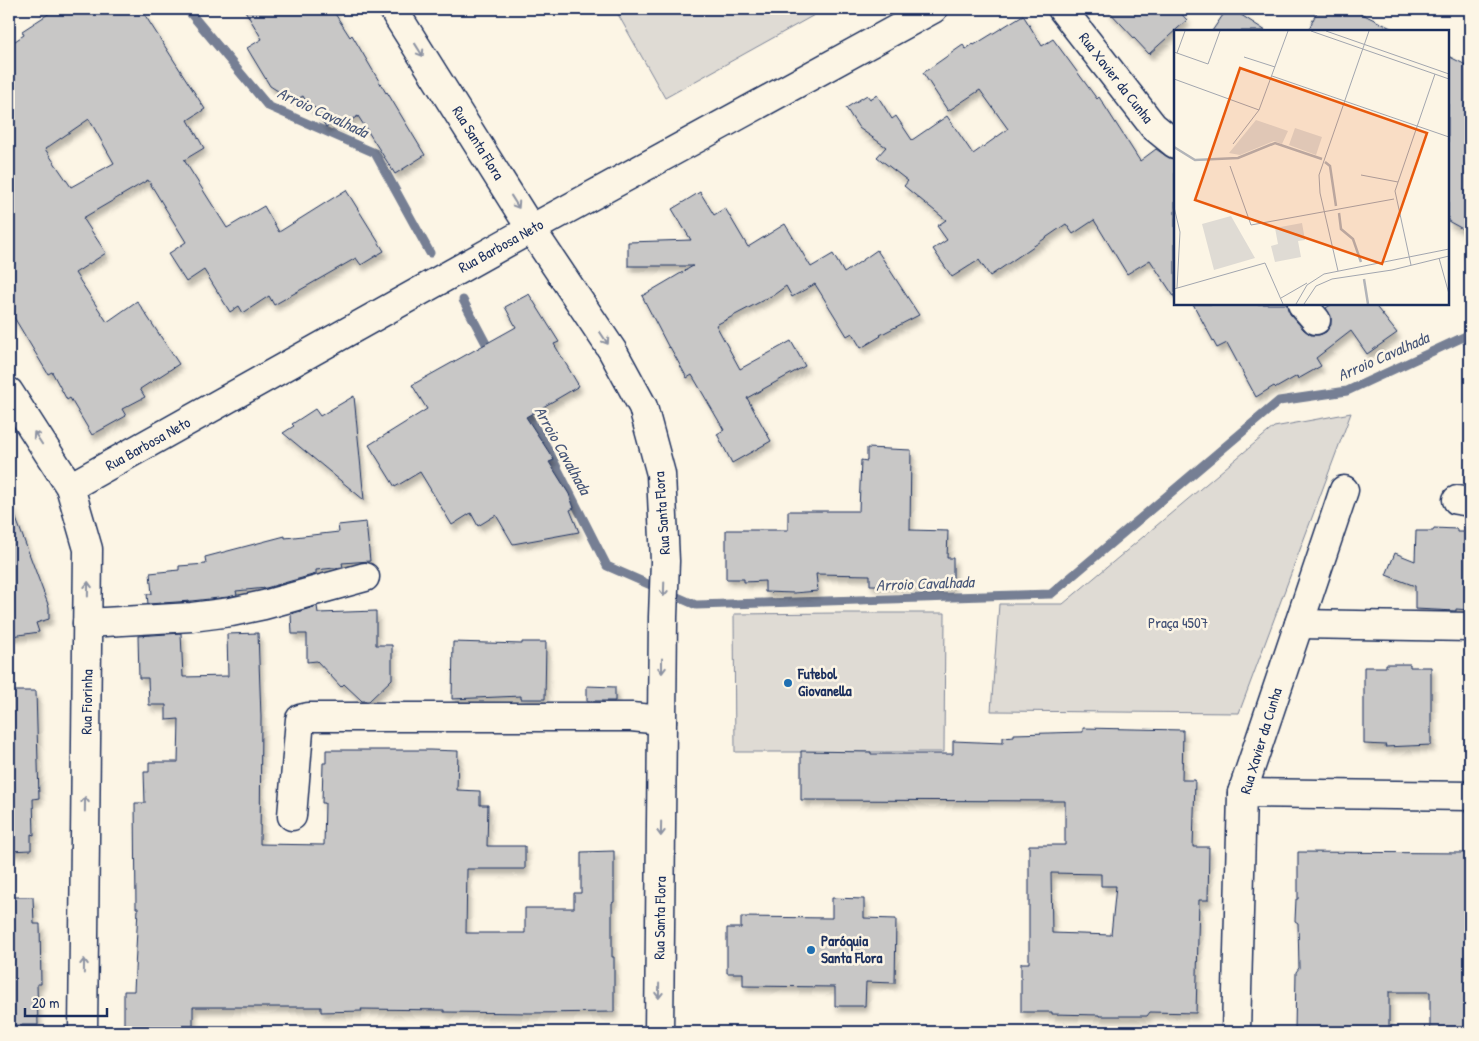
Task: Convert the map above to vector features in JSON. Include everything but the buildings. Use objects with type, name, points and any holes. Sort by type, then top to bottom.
[{"type":"street","name":"Rua Santa Flora","points":[[393,9],[531,229],[612,350],[643,407],[661,474],[665,561],[659,1032]]},
{"type":"street","name":"Rua Barbosa Neto","points":[[70,488],[531,229],[933,9]]},
{"type":"street","name":"Rua Xavier da Cunha","points":[[1062,9],[1154,126],[1174,143]]},
{"type":"street","name":"Rua Fiorinha","points":[[9,392],[70,488],[88,549],[83,1032]]},
{"type":"street","name":"Rua Xavier da Cunha","points":[[1236,1032],[1242,793],[1344,490]]},
{"type":"street","points":[[87,623],[192,617],[231,612],[264,605],[365,577]]},
{"type":"street","points":[[1299,624],[1470,627]]},
{"type":"street","points":[[292,816],[300,719],[309,717],[631,717],[662,720]]},
{"type":"street","points":[[1242,793],[1470,796]]},
{"type":"green space","points":[[615,9],[825,9],[665,98]]},
{"type":"green space","name":"Praça 4507","points":[[1351,413],[1239,713],[991,711],[999,604],[1063,604],[1274,427]]},
{"type":"green space","points":[[945,613],[944,752],[735,752],[734,614]]},
{"type":"waterway","name":"Arroio Cavalhada","points":[[187,9],[268,106],[375,153],[430,253]]},
{"type":"waterway","name":"Arroio Cavalhada","points":[[463,300],[491,353]]},
{"type":"waterway","name":"Arroio Cavalhada","points":[[523,408],[544,442],[607,566],[696,605],[1051,594],[1279,401],[1347,391],[1470,334]]},
{"type":"place","name":"Futebol Giovanella","points":[[788,683]]},
{"type":"place","name":"Paróquia Santa Flora","points":[[811,950]]}]
